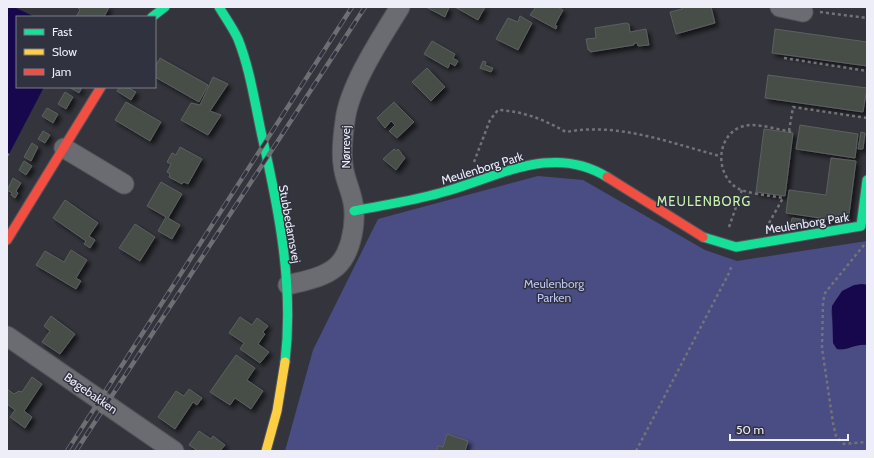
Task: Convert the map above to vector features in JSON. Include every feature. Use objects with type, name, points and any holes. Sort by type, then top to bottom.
[{"type":"street","points":[[153,16],[164,7]]},
{"type":"street","name":"Stubbedamsvej","points":[[219,7],[237,37],[245,60],[279,224],[288,285],[287,343],[281,393],[266,451]]},
{"type":"street","name":"Nørrevej","points":[[288,285],[322,276],[336,267],[344,256],[351,239],[354,210],[342,164],[345,120],[353,95],[367,61],[400,7]]},
{"type":"street","points":[[780,7],[803,12]]},
{"type":"street","points":[[7,240],[99,88]]},
{"type":"street","points":[[64,148],[124,184]]},
{"type":"street","name":"Meulenborg Park","points":[[354,210],[440,193],[520,166],[551,163],[576,166],[603,175],[707,240],[736,247],[861,226],[867,180]]},
{"type":"street","name":"Bøgebakken","points":[[7,336],[174,451]]},
{"type":"path","points":[[803,12],[825,11],[867,18]]},
{"type":"path","points":[[784,58],[867,70]]},
{"type":"path","points":[[789,131],[793,106],[867,118]]},
{"type":"path","points":[[468,184],[476,153],[490,120],[498,110],[514,111],[547,121],[566,132],[586,129],[622,131],[720,156]]},
{"type":"path","points":[[758,243],[783,198],[742,190],[733,186],[723,173],[720,156],[726,139],[737,128],[751,125],[793,132]]},
{"type":"path","points":[[723,244],[742,190]]},
{"type":"path","points":[[867,241],[825,293],[822,314],[822,348],[836,436],[844,444],[867,442]]},
{"type":"path","points":[[636,451],[730,273],[736,247]]},
{"type":"green space","name":"Meulenborg Parken","points":[[538,176],[583,180],[705,250],[737,261],[867,241],[867,285],[857,285],[846,290],[834,302],[831,312],[834,328],[833,342],[837,349],[867,345],[867,451],[285,451],[313,350],[378,219]]},
{"type":"shaded area","points":[[7,7],[14,7],[33,16],[16,16],[16,88],[43,88],[7,158]]},
{"type":"shaded area","points":[[854,285],[867,285],[867,345],[837,349],[833,343],[832,306],[842,291]]},
{"type":"building","points":[[77,7],[109,7],[104,16],[77,16],[80,10]]},
{"type":"building","points":[[426,7],[449,7],[445,17]]},
{"type":"building","points":[[455,7],[485,7],[478,20]]},
{"type":"building","points":[[536,7],[557,7],[563,10],[555,25],[557,26],[556,29],[530,15]]},
{"type":"building","points":[[681,7],[711,7],[715,23],[676,34],[670,12],[682,9]]},
{"type":"building","points":[[520,16],[532,23],[518,50],[496,39],[508,18],[518,22]]},
{"type":"building","points":[[626,23],[629,24],[630,32],[646,29],[649,45],[638,46],[637,43],[634,43],[634,45],[590,52],[590,50],[588,50],[586,39],[596,38],[595,28]]},
{"type":"building","points":[[775,29],[867,42],[867,66],[772,53]]},
{"type":"building","points":[[432,41],[455,54],[453,58],[458,61],[455,66],[450,63],[448,68],[424,54]]},
{"type":"building","points":[[160,58],[208,85],[199,102],[156,78],[156,65]]},
{"type":"building","points":[[483,61],[486,62],[485,65],[493,68],[491,72],[480,68]]},
{"type":"building","points":[[427,68],[445,87],[431,101],[412,82]]},
{"type":"building","points":[[768,75],[867,88],[863,112],[765,98]]},
{"type":"building","points":[[213,77],[228,84],[210,111],[221,115],[208,135],[181,120],[191,103],[200,105]]},
{"type":"building","points":[[71,88],[82,88],[79,93]]},
{"type":"building","points":[[119,88],[129,88],[136,92],[131,100],[117,91]]},
{"type":"building","points":[[65,92],[73,97],[66,109],[58,104]]},
{"type":"building","points":[[126,102],[161,122],[150,141],[115,120]]},
{"type":"building","points":[[394,102],[414,122],[397,138],[389,131],[395,125],[391,121],[385,128],[377,118]]},
{"type":"building","points":[[47,108],[58,114],[53,123],[42,116]]},
{"type":"building","points":[[800,125],[858,134],[855,158],[796,149]]},
{"type":"building","points":[[764,129],[793,133],[785,196],[756,192]]},
{"type":"building","points":[[43,131],[50,135],[45,143],[38,139]]},
{"type":"building","points":[[861,132],[865,133],[863,149],[858,149]]},
{"type":"building","points":[[32,143],[38,147],[31,161],[24,157]]},
{"type":"building","points":[[180,147],[202,159],[188,184],[184,182],[182,184],[169,177],[170,174],[167,172],[171,164],[167,162],[172,153],[176,155]]},
{"type":"building","points":[[394,149],[397,151],[398,149],[405,158],[396,170],[383,159]]},
{"type":"building","points":[[831,158],[856,161],[848,222],[786,213],[789,190],[826,195]]},
{"type":"building","points":[[24,161],[32,166],[26,175],[19,170]]},
{"type":"building","points":[[13,178],[21,183],[16,191],[18,193],[15,198],[11,195],[12,193],[7,190]]},
{"type":"building","points":[[161,182],[182,194],[168,218],[180,225],[172,239],[158,231],[166,217],[147,206]]},
{"type":"building","points":[[65,200],[98,223],[89,236],[95,240],[90,248],[84,244],[86,241],[53,218]]},
{"type":"building","points":[[792,218],[806,220],[805,226],[791,224]]},
{"type":"building","points":[[135,224],[155,237],[140,261],[119,248]]},
{"type":"building","points":[[71,250],[87,260],[76,278],[81,281],[76,289],[36,265],[45,251],[64,262]]},
{"type":"building","points":[[51,316],[75,334],[60,354],[42,342],[50,331],[44,326]]},
{"type":"building","points":[[240,317],[252,325],[257,318],[268,326],[263,332],[265,334],[258,344],[269,352],[260,363],[240,349],[244,343],[229,333]]},
{"type":"building","points":[[236,355],[255,368],[247,380],[263,391],[251,409],[235,398],[230,405],[210,392]]},
{"type":"building","points":[[32,377],[42,384],[24,411],[32,417],[25,428],[10,417],[15,410],[7,404],[7,389],[14,394],[19,391],[22,392]]},
{"type":"building","points":[[189,389],[202,398],[197,405],[193,402],[175,429],[158,417],[176,391],[184,396]]},
{"type":"building","points":[[199,431],[211,439],[213,436],[225,445],[220,451],[198,451],[189,445]]},
{"type":"building","points":[[447,434],[468,441],[465,451],[437,451],[438,446],[443,447]]},
{"type":"railway","points":[[67,451],[352,7]]},
{"type":"railway","points":[[76,451],[365,7]]},
{"type":"traffic: fast","points":[[153,16],[165,7]]},
{"type":"traffic: fast","points":[[219,7],[238,39],[246,62],[274,192],[283,248],[288,305],[285,362]]},
{"type":"traffic: fast","points":[[354,211],[429,196],[502,173],[544,163],[565,163],[586,167],[607,177]]},
{"type":"traffic: fast","points":[[703,237],[736,247],[861,226],[867,180]]},
{"type":"traffic: slow","points":[[266,451],[277,411],[285,362]]},
{"type":"traffic: jam","points":[[7,240],[100,88]]},
{"type":"traffic: jam","points":[[607,177],[703,237]]},
{"type":"district","name":"MEULENBORG","points":[[704,201]]}]
